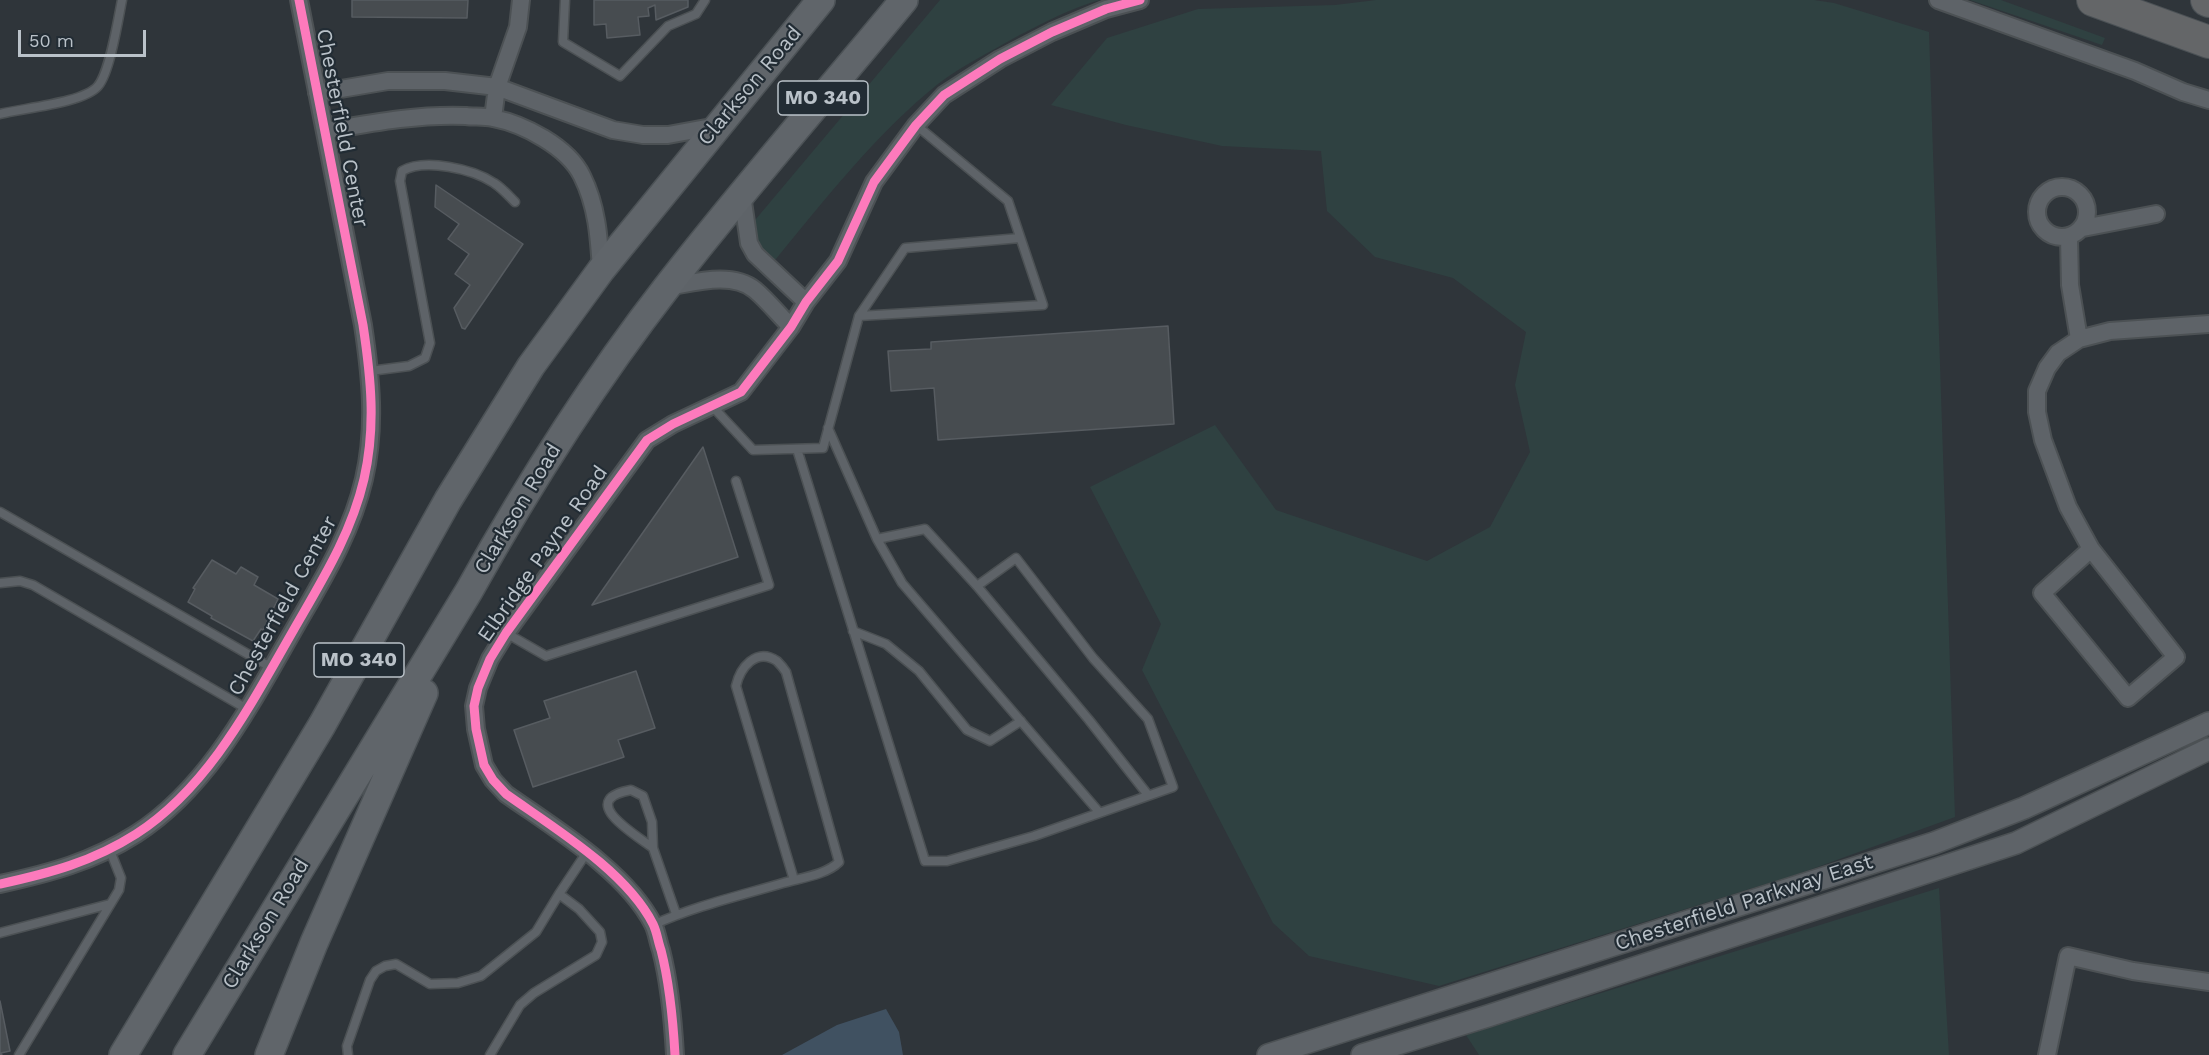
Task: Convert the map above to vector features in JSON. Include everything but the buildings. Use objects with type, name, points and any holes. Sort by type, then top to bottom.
[{"type":"highway","points":[[2093,0],[2209,42]]},
{"type":"main road","name":"Clarkson Road","points":[[123,1055],[322,725],[448,500],[531,366],[601,270],[821,0]]},
{"type":"main road","name":"Clarkson Road","points":[[187,1055],[469,591],[505,526],[606,371],[667,287],[904,0]]},
{"type":"main road","points":[[269,1055],[314,943],[469,591]]},
{"type":"street","name":"Chesterfield Center","points":[[0,884],[59,870],[109,849],[136,834],[191,787],[214,760],[272,668],[339,550],[353,516],[364,478],[370,442],[372,410],[370,371],[299,0]]},
{"type":"street","points":[[493,118],[497,87],[518,27],[521,0]]},
{"type":"street","name":"Elbridge Payne Road","points":[[675,1055],[667,971],[653,924],[636,898],[617,876],[587,852],[506,794],[484,765],[476,729],[474,706],[478,688],[490,659],[506,633],[647,441],[674,424],[741,392],[838,261],[874,182],[916,125],[944,95],[1000,59],[1052,32],[1106,9],[1140,0]]},
{"type":"street","points":[[1938,0],[2209,100]]},
{"type":"street","points":[[317,93],[388,81],[445,81],[497,87],[613,130],[643,135],[668,135],[717,126]]},
{"type":"street","points":[[324,131],[390,119],[449,116],[493,118],[539,135],[564,152],[582,174],[592,200],[598,226],[601,270]]},
{"type":"street","points":[[2083,228],[2088,216],[2082,196],[2067,188],[2051,190],[2041,198],[2037,206],[2037,215],[2041,226],[2051,236],[2069,237],[2083,228],[2156,214]]},
{"type":"street","points":[[742,195],[748,243],[773,272],[806,302]]},
{"type":"street","points":[[2069,237],[2070,285],[2079,339]]},
{"type":"street","points":[[667,287],[714,280],[735,281],[753,288],[791,327]]},
{"type":"street","points":[[2091,549],[2042,593],[2128,698],[2176,657],[2091,549],[2068,507],[2043,441],[2037,412],[2037,391],[2047,368],[2058,353],[2079,339],[2110,332],[2209,324]]},
{"type":"street","points":[[2203,727],[2209,713]]},
{"type":"street","name":"Chesterfield Parkway East","points":[[1268,1055],[1934,843],[2024,808],[2203,727]]},
{"type":"street","name":"Chesterfield Parkway East","points":[[1362,1055],[2016,843],[2209,749]]},
{"type":"street","points":[[2175,766],[2209,765]]},
{"type":"street","points":[[2047,1055],[2068,956],[2133,971],[2209,982]]},
{"type":"lane","points":[[0,114],[79,98],[98,87],[106,68],[122,0]]},
{"type":"lane","points":[[565,0],[563,42],[620,76],[668,26],[696,14],[705,0]]},
{"type":"lane","points":[[859,316],[1042,305],[1008,201],[916,125]]},
{"type":"lane","points":[[370,371],[409,366],[424,358],[430,343],[400,181],[402,171],[412,166],[428,164],[480,174],[497,184],[515,202]]},
{"type":"lane","points":[[712,406],[753,450],[823,448],[859,316],[905,248],[1020,238]]},
{"type":"lane","points":[[828,428],[877,539],[902,583],[1100,812]]},
{"type":"lane","points":[[796,449],[925,861],[947,861],[1050,830],[1173,787],[1148,719],[1093,658],[1016,558],[977,586]]},
{"type":"lane","points":[[506,633],[546,656],[769,585],[736,482]]},
{"type":"lane","points":[[0,512],[272,668]]},
{"type":"lane","points":[[877,539],[925,529],[977,586],[1089,720],[1148,795]]},
{"type":"lane","points":[[0,583],[20,580],[33,585],[247,709]]},
{"type":"lane","points":[[853,631],[886,644],[919,671],[967,730],[990,741],[1021,721]]},
{"type":"lane","points":[[653,924],[676,914],[794,880],[833,868],[839,862],[786,672],[776,660],[761,657],[749,661],[738,674],[736,687],[794,880]]},
{"type":"lane","points":[[653,848],[611,817],[610,799],[619,792],[631,790],[643,796],[652,822],[653,848],[676,914]]},
{"type":"lane","points":[[20,1055],[119,890],[121,878],[109,849]]},
{"type":"lane","points":[[348,1055],[347,1046],[370,980],[376,971],[396,964],[430,984],[458,983],[482,976],[536,933],[587,852]]},
{"type":"lane","points":[[490,1055],[520,1005],[534,993],[596,955],[601,949],[600,933],[579,909],[559,894]]},
{"type":"lane","points":[[0,933],[110,904]]},
{"type":"shaded area","points":[[940,0],[1100,0],[1026,32],[947,77],[915,103],[873,145],[776,259],[763,259],[745,232]]},
{"type":"shaded area","points":[[1376,0],[1814,0],[1834,3],[1929,32],[1955,817],[1801,873],[1439,986],[1309,956],[1273,923],[1142,670],[1161,624],[1090,487],[1215,425],[1276,510],[1427,561],[1490,527],[1530,452],[1515,385],[1526,332],[1453,278],[1375,257],[1327,211],[1321,151],[1222,146],[1126,125],[1051,105],[1107,38],[1198,9],[1335,5]]},
{"type":"shaded area","points":[[1970,0],[2001,0],[2105,38],[2102,45]]},
{"type":"shaded area","points":[[1939,888],[1949,1055],[1479,1055],[1466,1035]]},
{"type":"water","points":[[886,1009],[899,1032],[903,1055],[782,1055],[837,1025]]},
{"type":"cycle path","points":[[0,884],[53,871],[120,844],[162,815],[185,793],[226,742],[261,687],[334,558],[358,500],[368,460],[370,440],[371,402],[368,364],[363,325],[299,0]]},
{"type":"cycle path","points":[[675,1055],[671,1002],[664,963],[654,927],[641,905],[625,886],[587,852],[506,794],[493,780],[484,765],[476,729],[474,706],[478,688],[490,659],[506,633],[647,440],[673,424],[741,392],[838,261],[874,182],[916,125],[944,95],[1000,59],[1052,32],[1106,9],[1140,0]]}]
